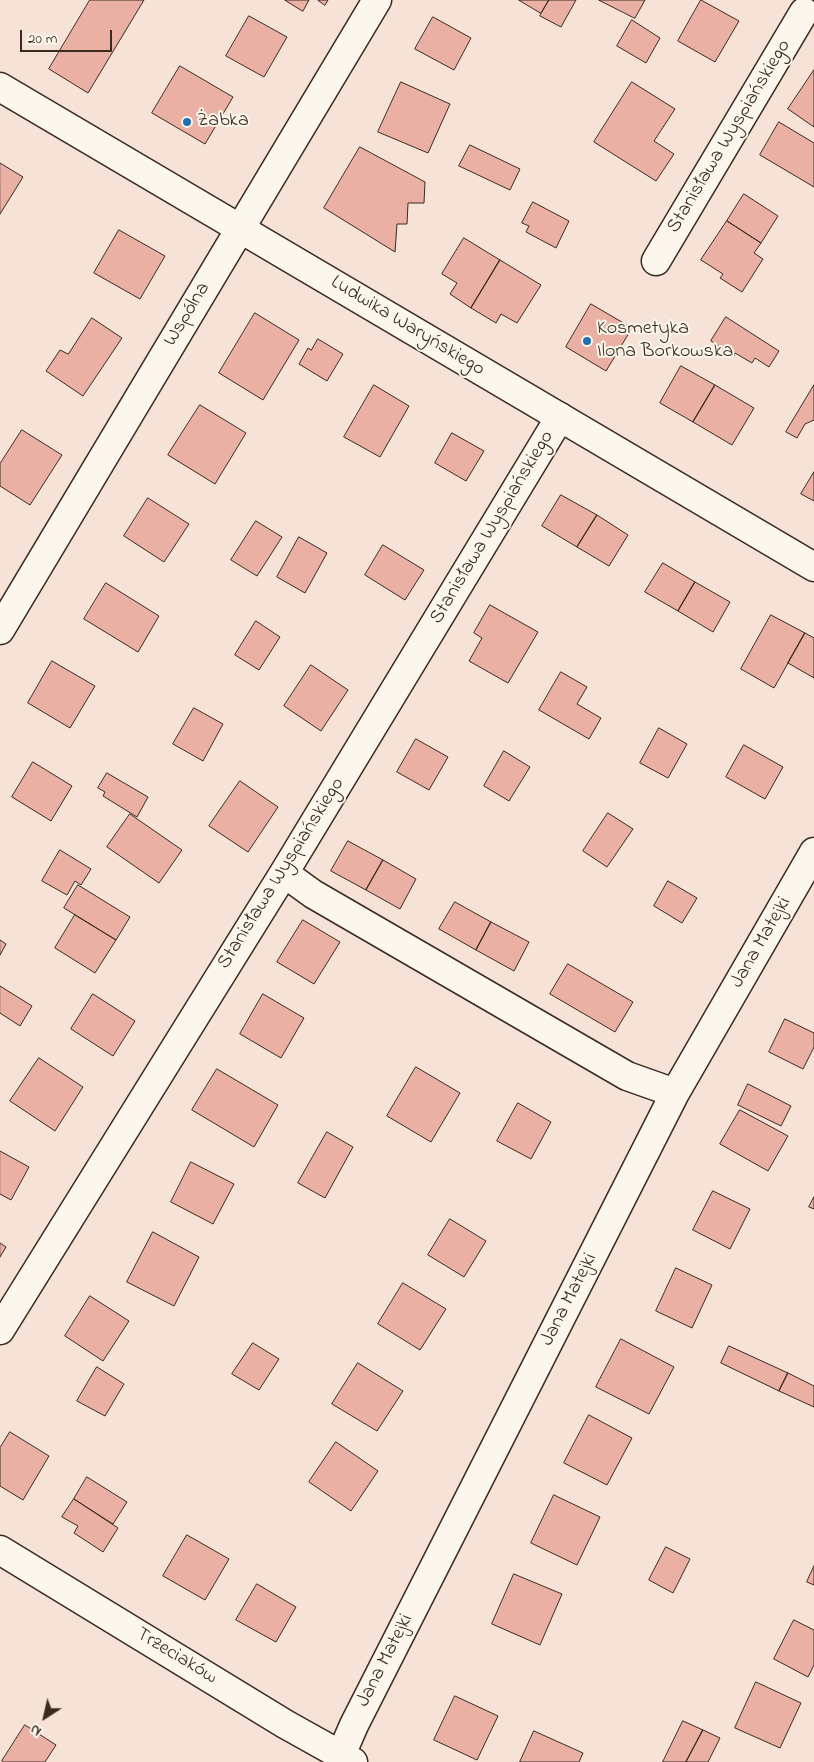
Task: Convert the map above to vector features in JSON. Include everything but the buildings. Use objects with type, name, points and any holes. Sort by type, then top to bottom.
[{"type":"street","name":"Wspólna","points":[[0,630],[377,0]]},
{"type":"street","name":"Stanisława Wyspiańskiego","points":[[656,261],[801,10]]},
{"type":"street","name":"Ludwika Waryńskiego","points":[[0,87],[814,567]]},
{"type":"street","name":"Stanisława Wyspiańskiego","points":[[0,1330],[284,873],[560,417]]},
{"type":"street","name":"Jana Matejki","points":[[347,1759],[354,1724],[675,1093],[814,852]]},
{"type":"street","points":[[284,873],[312,894],[627,1076],[675,1093]]},
{"type":"street","name":"Trzeciaków","points":[[0,1550],[285,1724],[347,1759]]},
{"type":"place","name":"Żabka","points":[[187,122]]},
{"type":"place","name":"Kosmetyka Ilona Borkowska","points":[[587,341]]}]
